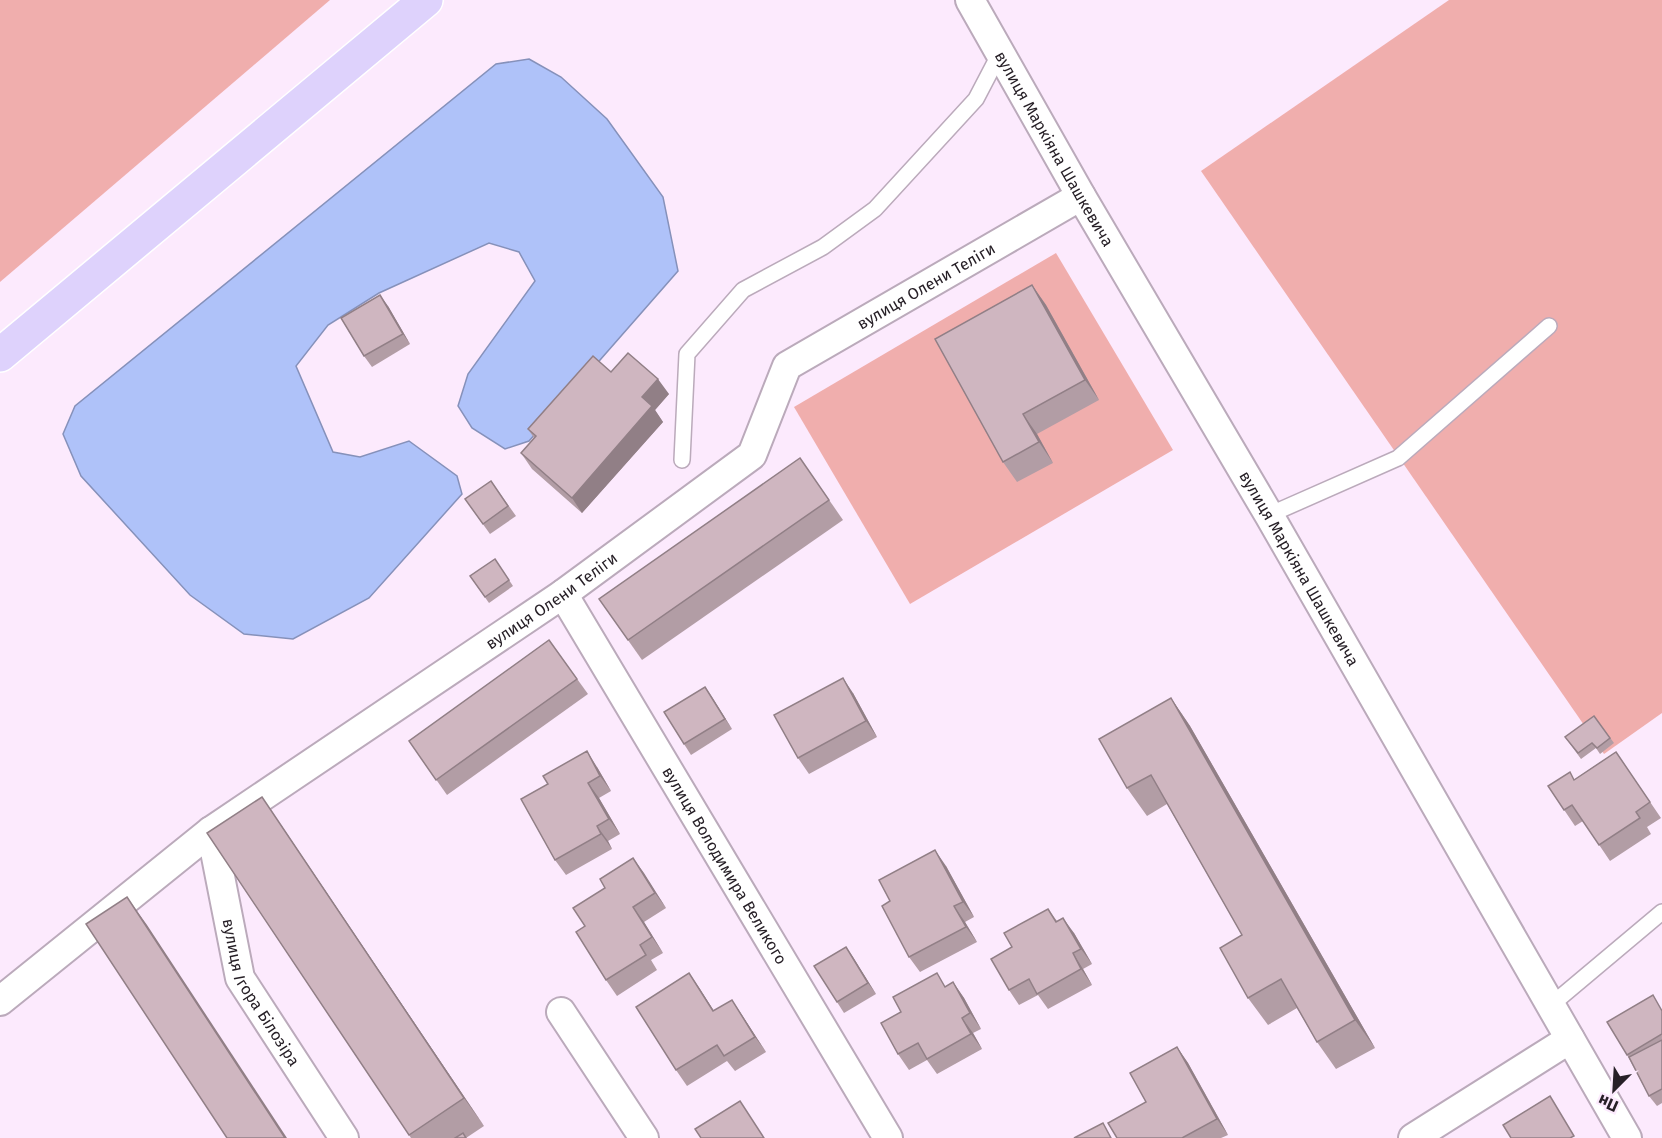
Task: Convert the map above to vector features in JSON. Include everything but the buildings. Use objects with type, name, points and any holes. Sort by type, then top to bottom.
[{"type":"highway","points":[[0,355],[426,0]]},
{"type":"street","name":"вулиця Маркіяна Шашкевича","points":[[970,0],[1081,196],[1269,515],[1628,1138]]},
{"type":"street","name":"вулиця Олени Теліги","points":[[0,1001],[211,831],[563,594],[753,455],[787,366],[1081,196]]},
{"type":"street","name":"вулиця Володимира Великого","points":[[563,594],[888,1138]]},
{"type":"street","name":"вулиця Ігора Білозіра","points":[[211,831],[240,978],[344,1138]]},
{"type":"street","points":[[561,1012],[644,1138]]},
{"type":"street","points":[[1413,1138],[1570,1039]]},
{"type":"lane","points":[[682,460],[687,354],[743,290],[823,247],[875,209],[976,99],[1000,53]]},
{"type":"lane","points":[[1269,515],[1398,458],[1549,326]]},
{"type":"lane","points":[[1550,1006],[1662,912]]},
{"type":"shaded area","points":[[0,0],[330,0],[0,282]]},
{"type":"shaded area","points":[[1449,0],[1662,0],[1662,713],[1604,754],[1201,171]]},
{"type":"shaded area","points":[[1056,253],[1173,450],[910,604],[794,407]]},
{"type":"water","points":[[529,59],[561,77],[607,119],[663,197],[678,271],[529,441],[505,449],[472,428],[458,406],[468,374],[535,281],[519,252],[489,243],[379,293],[328,325],[296,366],[333,452],[360,457],[409,441],[457,476],[462,494],[369,598],[293,639],[244,634],[190,595],[81,476],[63,434],[75,406],[496,64]]}]
